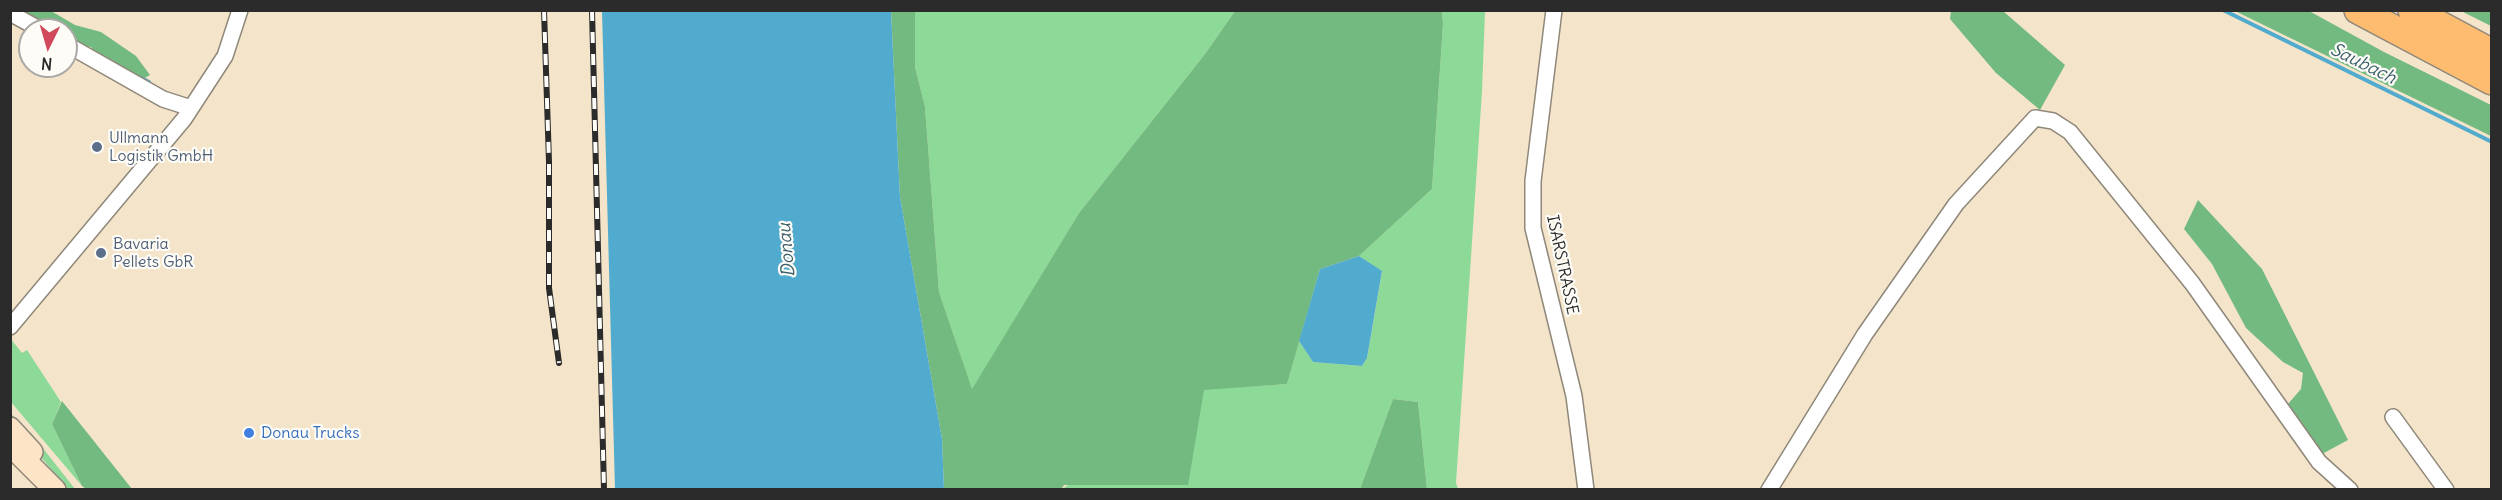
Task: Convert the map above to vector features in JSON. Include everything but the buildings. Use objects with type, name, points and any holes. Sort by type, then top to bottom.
[{"type":"highway","points":[[2358,10],[2492,81]]},
{"type":"highway","points":[[2412,10],[2492,53]]},
{"type":"street","points":[[10,327],[191,108],[225,56],[240,10]]},
{"type":"street","name":"ISARSTRASSE","points":[[1554,10],[1533,181],[1533,228],[1574,396],[1586,489]]},
{"type":"street","points":[[78,51],[163,99],[191,108]]},
{"type":"street","points":[[1769,489],[1865,334],[1956,204],[2035,118],[2053,121],[2070,132],[2192,283],[2319,462],[2350,489]]},
{"type":"street","points":[[2392,417],[2446,489]]},
{"type":"street","points":[[10,428],[35,455],[48,482]]},
{"type":"street","points":[[10,445],[48,482]]},
{"type":"green space","points":[[18,11],[51,11],[63,18],[32,18]]},
{"type":"green space","points":[[891,11],[915,11],[915,67],[925,107],[939,292],[972,389],[1079,213],[1205,54],[1235,11],[1442,11],[1432,189],[1359,256],[1320,269],[1287,384],[1204,390],[1188,485],[1064,485],[1061,490],[944,489],[942,439],[900,197]]},
{"type":"green space","points":[[915,11],[1235,11],[1205,54],[1079,213],[972,390],[939,292],[925,107],[915,67]]},
{"type":"green space","points":[[1442,11],[1485,11],[1482,91],[1456,483],[1458,489],[1427,489],[1418,402],[1393,399],[1360,489],[1061,490],[1204,389],[1287,384],[1299,341],[1313,362],[1362,366],[1367,358],[1382,272],[1359,256],[1432,189]]},
{"type":"green space","points":[[1951,11],[2003,11],[2065,65],[2040,110],[1996,73],[1950,19]]},
{"type":"green space","points":[[2235,11],[2309,11],[2384,52],[2491,105],[2491,136]]},
{"type":"green space","points":[[2461,11],[2491,11],[2491,26]]},
{"type":"green space","points":[[78,26],[101,32],[136,56],[150,75],[141,80],[97,56],[91,47],[78,45]]},
{"type":"green space","points":[[2198,200],[2262,269],[2348,440],[2322,454],[2288,404],[2301,389],[2303,373],[2283,362],[2246,328],[2212,264],[2184,229]]},
{"type":"green space","points":[[10,338],[22,353],[27,350],[61,402],[52,424],[82,486],[11,402]]},
{"type":"green space","points":[[1393,399],[1418,402],[1427,489],[1360,489]]},
{"type":"green space","points":[[62,401],[132,489],[86,489],[82,486],[52,424]]},
{"type":"green space","points":[[10,413],[31,433],[75,489],[68,489],[11,422]]},
{"type":"water","name":"Donau","points":[[602,11],[891,11],[900,197],[942,439],[944,489],[615,489]]},
{"type":"water","points":[[1359,256],[1382,271],[1367,358],[1362,366],[1313,362],[1299,341],[1320,269]]},
{"type":"waterway","name":"Saubach","points":[[2223,10],[2492,142]]},
{"type":"waterway","points":[[141,78],[149,82]]},
{"type":"railway","points":[[544,10],[549,162],[549,288],[559,363]]},
{"type":"railway","points":[[592,10],[604,490]]},
{"type":"place","name":"Ullmann Logistik GmbH","points":[[97,147]]},
{"type":"place","name":"Bavaria Pellets GbR","points":[[101,253]]},
{"type":"place","name":"Donau Trucks","points":[[249,433]]}]
